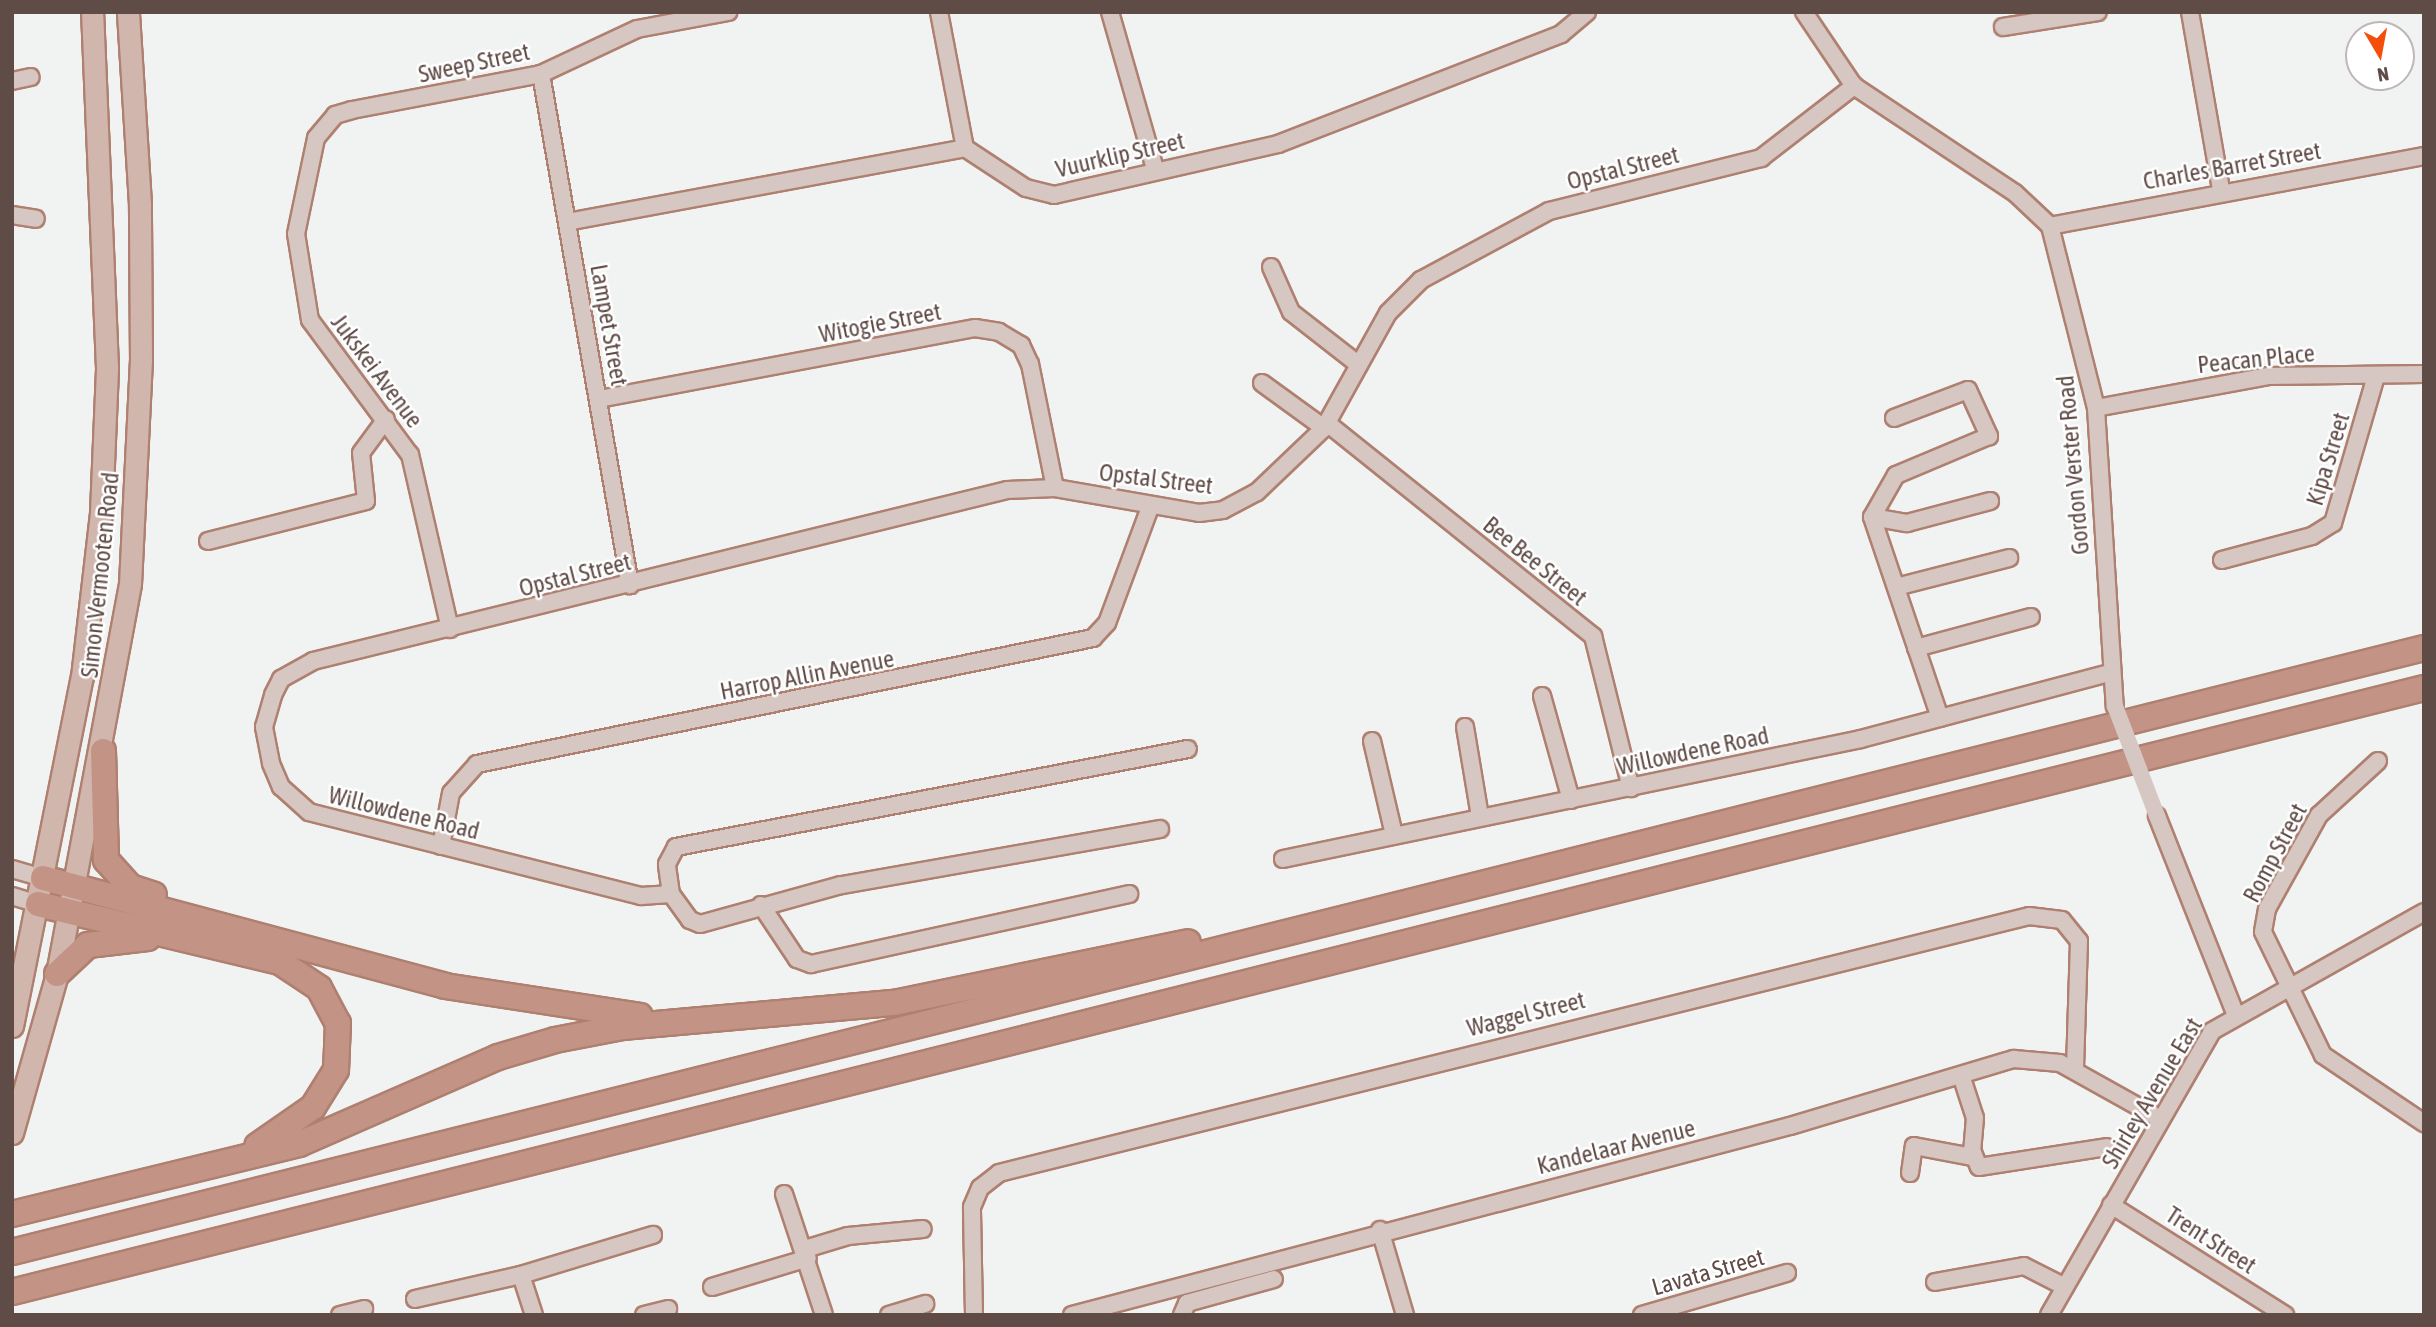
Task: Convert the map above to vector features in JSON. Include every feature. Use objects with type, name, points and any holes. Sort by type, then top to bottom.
[{"type":"highway","points":[[12,1252],[1596,853],[2424,648]]},
{"type":"highway","points":[[12,1292],[2424,688]]},
{"type":"highway","points":[[103,751],[101,842],[116,875],[270,937]]},
{"type":"highway","points":[[12,1214],[330,1134],[527,1048],[623,1027],[832,1013],[985,988],[1596,853]]},
{"type":"highway","points":[[43,878],[480,994],[718,1021]]},
{"type":"highway","points":[[38,904],[183,937],[299,971],[325,996],[338,1023],[339,1059],[319,1101],[286,1129],[228,1160]]},
{"type":"highway","points":[[57,974],[69,958],[97,941],[183,937]]},
{"type":"main road","name":"Simon Vermooten Road","points":[[12,1026],[82,677],[101,512],[107,368],[92,12]]},
{"type":"main road","name":"Simon Vermooten Road","points":[[12,1133],[57,974],[103,751],[130,584],[138,491],[140,204],[128,12]]},
{"type":"street","points":[[635,12],[637,29]]},
{"type":"street","name":"Sweep Street","points":[[316,138],[335,115],[541,74],[637,29],[728,12]]},
{"type":"street","points":[[568,222],[965,148],[939,12]]},
{"type":"street","points":[[1110,12],[1155,169]]},
{"type":"street","name":"Vuurklip Street","points":[[965,148],[1040,194],[1278,144],[1561,34],[1587,12]]},
{"type":"street","points":[[1804,12],[1854,86],[2015,194],[2050,226]]},
{"type":"street","points":[[2003,27],[2098,12]]},
{"type":"street","points":[[2190,12],[2221,190]]},
{"type":"street","name":"Lampet Street","points":[[541,74],[630,585]]},
{"type":"street","points":[[12,81],[31,78]]},
{"type":"street","name":"Opstal Street","points":[[313,661],[1007,490],[1055,488],[1151,505],[1223,510],[1257,492],[1326,425],[1359,365],[1405,292],[1451,260],[1549,211],[1761,158],[1854,86]]},
{"type":"street","name":"Jukskei Avenue","points":[[316,138],[296,234],[310,320],[386,419],[410,455],[450,629]]},
{"type":"street","name":"Charles Barret Street","points":[[2050,226],[2221,190],[2424,156]]},
{"type":"street","points":[[12,215],[36,219]]},
{"type":"street","name":"Gordon Verster Road","points":[[2050,226],[2096,408],[2109,673],[2115,706],[2235,1013]]},
{"type":"street","points":[[1271,267],[1291,312],[1359,365]]},
{"type":"street","name":"Witogie Street","points":[[599,399],[975,328],[999,332],[1021,345],[1030,364],[1055,488]]},
{"type":"street","name":"Peacan Place","points":[[2096,408],[2268,376],[2424,374]]},
{"type":"street","name":"Kipa Street","points":[[2222,560],[2312,536],[2333,523],[2376,376]]},
{"type":"street","name":"Bee Bee Street","points":[[1262,383],[1326,425],[1593,636],[1631,788]]},
{"type":"street","points":[[1894,418],[1968,390],[1989,436],[1896,475],[1872,517],[1940,718]]},
{"type":"street","points":[[208,541],[366,500],[361,453],[386,419]]},
{"type":"street","points":[[1872,517],[1917,521],[1990,500]]},
{"type":"street","name":"Harrop Allin Avenue","points":[[440,846],[451,793],[477,764],[1093,638],[1107,623],[1151,505]]},
{"type":"street","points":[[1896,587],[2009,558]]},
{"type":"street","points":[[1916,648],[2031,617]]},
{"type":"street","name":"Willowdene Road","points":[[313,661],[281,679],[266,710],[266,744],[281,787],[309,811],[641,896],[671,894]]},
{"type":"street","name":"Willowdene Road","points":[[1283,859],[1631,788],[1940,718],[2109,673]]},
{"type":"street","points":[[1542,696],[1571,800]]},
{"type":"street","points":[[1465,727],[1479,817]]},
{"type":"street","points":[[1372,741],[1394,835]]},
{"type":"street","points":[[1160,829],[1007,851],[761,905],[700,924],[690,920],[671,894],[666,857],[676,847],[1188,749]]},
{"type":"street","name":"Romp Street","points":[[2378,761],[2327,805],[2267,909],[2263,932],[2286,985],[2325,1058],[2424,1123]]},
{"type":"street","points":[[12,869],[43,878]]},
{"type":"street","points":[[761,905],[797,959],[811,964],[1129,894]]},
{"type":"street","points":[[12,895],[38,904]]},
{"type":"street","name":"Shirley Avenue East","points":[[2049,1315],[2212,1031],[2235,1013],[2424,912]]},
{"type":"street","name":"Waggel Street","points":[[974,1315],[972,1207],[980,1188],[999,1173],[1136,1133],[2029,916],[2062,920],[2078,941],[2076,1070]]},
{"type":"street","name":"Kandelaar Avenue","points":[[1082,1313],[1380,1230],[2034,1057],[2076,1070],[2160,1118]]},
{"type":"street","points":[[1961,1075],[1975,1118],[1973,1157],[1979,1167],[1996,1167],[2106,1147]]},
{"type":"street","points":[[1910,1173],[1914,1146],[1973,1157]]},
{"type":"street","points":[[784,1194],[807,1254],[824,1315]]},
{"type":"street","name":"Trent Street","points":[[2111,1205],[2285,1315]]},
{"type":"street","points":[[712,1287],[807,1254],[848,1236],[923,1229]]},
{"type":"street","points":[[1380,1230],[1405,1315]]},
{"type":"street","points":[[415,1299],[522,1275],[653,1235]]},
{"type":"street","points":[[1935,1282],[2024,1266],[2065,1287]]},
{"type":"street","name":"Lavata Street","points":[[1642,1315],[1787,1273]]},
{"type":"street","points":[[522,1275],[534,1315]]},
{"type":"street","points":[[1182,1315],[1187,1303],[1273,1279]]},
{"type":"street","points":[[889,1315],[925,1304]]},
{"type":"street","points":[[644,1315],[668,1308]]},
{"type":"street","points":[[340,1315],[364,1309]]}]
